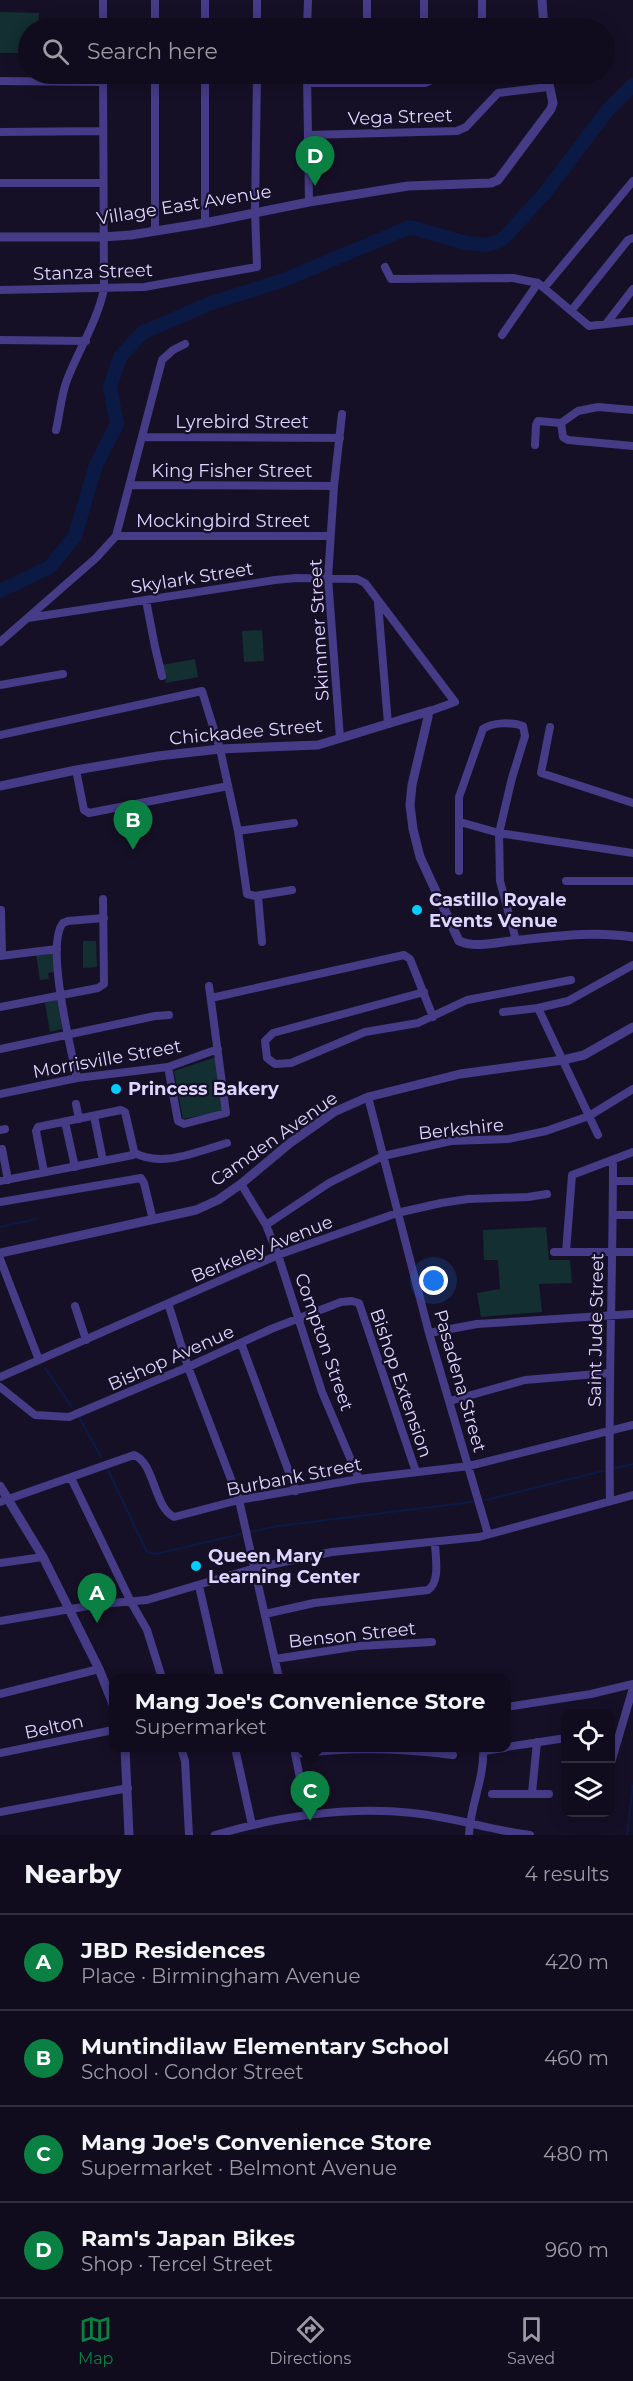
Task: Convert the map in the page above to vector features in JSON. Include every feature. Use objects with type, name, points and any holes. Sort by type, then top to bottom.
[{"type":"street","points":[[103,0],[103,18]]},
{"type":"street","points":[[155,0],[155,18]]},
{"type":"street","points":[[205,0],[205,18]]},
{"type":"street","points":[[257,0],[257,18]]},
{"type":"street","points":[[308,0],[308,18]]},
{"type":"street","points":[[367,0],[367,18]]},
{"type":"street","points":[[424,0],[424,18]]},
{"type":"street","points":[[482,0],[482,18]]},
{"type":"street","points":[[542,0],[543,18]]},
{"type":"street","points":[[0,81],[18,80]]},
{"type":"street","points":[[56,429],[66,381],[86,341],[104,289],[102,84]]},
{"type":"street","points":[[155,84],[155,231]]},
{"type":"street","points":[[205,223],[206,84]]},
{"type":"street","points":[[255,211],[257,84]]},
{"type":"street","points":[[307,84],[309,202]]},
{"type":"street","name":"Village East Avenue","points":[[0,237],[103,237],[205,223],[255,211],[408,186],[491,183],[498,180],[551,109],[552,94],[548,87]]},
{"type":"street","name":"Vega Street","points":[[308,135],[457,131],[466,128],[498,93],[548,87]]},
{"type":"street","points":[[0,132],[103,131]]},
{"type":"street","points":[[502,335],[541,285],[633,181]]},
{"type":"street","points":[[0,183],[103,183]]},
{"type":"street","name":"Stanza Street","points":[[0,290],[144,287],[257,267],[255,211]]},
{"type":"street","points":[[571,311],[628,240],[633,238]]},
{"type":"street","points":[[385,267],[391,279],[513,278],[541,285],[589,326],[633,321]]},
{"type":"street","points":[[606,324],[633,289]]},
{"type":"street","points":[[0,340],[86,341]]},
{"type":"street","points":[[0,642],[96,558],[116,536],[162,360],[173,350],[185,344]]},
{"type":"street","points":[[535,445],[538,421],[561,423],[578,411],[598,407],[633,410]]},
{"type":"street","name":"Skimmer Street","points":[[340,738],[328,578],[334,486],[342,414]]},
{"type":"street","points":[[561,423],[562,434],[568,440],[633,446]]},
{"type":"street","name":"Lyrebird Street","points":[[143,436],[340,438]]},
{"type":"street","name":"King Fisher Street","points":[[130,485],[334,486]]},
{"type":"street","name":"Mockingbird Street","points":[[116,536],[330,536]]},
{"type":"street","name":"Skylark Street","points":[[28,618],[275,580],[328,578],[362,581],[378,602]]},
{"type":"street","points":[[146,600],[154,647],[162,676]]},
{"type":"street","points":[[378,602],[388,724]]},
{"type":"street","name":"Chickadee Street","points":[[0,786],[76,770],[220,749],[304,746],[429,714],[455,702],[378,602]]},
{"type":"street","points":[[0,685],[63,674]]},
{"type":"street","points":[[0,735],[202,691],[220,749],[238,831],[246,891],[249,895],[258,896],[292,890]]},
{"type":"street","points":[[429,714],[417,761],[410,805],[413,829],[420,857],[459,941],[466,944],[488,944],[609,933],[633,937]]},
{"type":"street","points":[[459,871],[459,797],[483,729],[490,724],[523,726],[525,736],[499,833],[500,881],[516,940]]},
{"type":"street","points":[[550,727],[541,773],[633,803]]},
{"type":"street","points":[[76,770],[84,810],[89,813],[228,786]]},
{"type":"street","points":[[460,822],[499,833],[633,853]]},
{"type":"street","points":[[238,831],[294,823]]},
{"type":"street","points":[[566,881],[633,881]]},
{"type":"street","points":[[258,896],[262,942]]},
{"type":"street","points":[[0,1007],[98,988],[104,984],[103,899]]},
{"type":"street","points":[[1,910],[1,956],[57,949]]},
{"type":"street","points":[[77,1078],[60,995],[57,949],[59,930],[63,923],[104,918]]},
{"type":"street","points":[[211,998],[397,956],[408,956],[434,1017]]},
{"type":"street","points":[[503,1012],[538,1008],[568,1001],[633,965]]},
{"type":"street","points":[[424,992],[273,1033],[266,1041],[267,1058],[275,1064],[291,1063],[354,1035],[403,1027],[434,1017],[467,1000],[571,980]]},
{"type":"street","points":[[168,1067],[178,1121],[184,1124],[223,1115],[227,1111],[208,986]]},
{"type":"street","points":[[538,1008],[598,1135]]},
{"type":"street","points":[[0,1049],[169,1015]]},
{"type":"street","name":"Camden Avenue","points":[[0,1253],[153,1220],[207,1205],[241,1184],[290,1143],[334,1112],[368,1096],[460,1074],[584,1055],[633,1028]]},
{"type":"street","name":"Morrisville Street","points":[[0,1094],[77,1078],[168,1067],[218,1049]]},
{"type":"street","name":"Berkshire","points":[[266,1226],[329,1182],[383,1156],[451,1141],[508,1139],[546,1131],[589,1116],[633,1089]]},
{"type":"street","name":"Pasadena Street","points":[[368,1096],[429,1333],[488,1534]]},
{"type":"street","points":[[76,1104],[78,1119]]},
{"type":"street","points":[[44,1172],[37,1128],[78,1119],[124,1111],[135,1153]]},
{"type":"street","points":[[94,1116],[103,1161]]},
{"type":"street","points":[[65,1122],[75,1167]]},
{"type":"street","points":[[2,1149],[4,1180],[135,1153],[152,1159],[169,1158],[227,1143]]},
{"type":"street","points":[[566,1252],[570,1180],[576,1173],[633,1152]]},
{"type":"street","name":"Saint Jude Street","points":[[610,1501],[609,1373],[613,1314],[613,1160]]},
{"type":"street","points":[[0,1202],[141,1178],[153,1220]]},
{"type":"street","points":[[613,1181],[633,1181]]},
{"type":"street","name":"Compton Street","points":[[241,1184],[266,1226],[278,1255],[322,1392],[359,1479]]},
{"type":"street","name":"Berkeley Avenue","points":[[0,1377],[278,1255],[397,1213],[441,1203],[547,1194]]},
{"type":"street","points":[[613,1215],[633,1215]]},
{"type":"street","points":[[554,1251],[633,1252]]},
{"type":"street","points":[[0,1259],[39,1360]]},
{"type":"street","name":"Bishop Avenue","points":[[0,1387],[34,1415],[69,1417],[299,1317],[341,1302],[359,1303]]},
{"type":"street","points":[[168,1303],[188,1367],[240,1500],[278,1674]]},
{"type":"street","name":"Bishop Extension","points":[[359,1303],[416,1472]]},
{"type":"street","points":[[75,1306],[86,1340]]},
{"type":"street","points":[[429,1333],[477,1324],[633,1314]]},
{"type":"street","points":[[241,1343],[296,1491]]},
{"type":"street","points":[[450,1401],[525,1380],[609,1373]]},
{"type":"street","name":"Burbank Street","points":[[5,1501],[134,1455],[142,1460],[164,1507],[174,1517],[240,1500],[359,1479],[469,1466],[633,1425]]},
{"type":"street","points":[[70,1478],[147,1630],[161,1674]]},
{"type":"street","points":[[0,1486],[5,1501],[43,1557],[109,1692]]},
{"type":"street","points":[[0,1621],[70,1611],[100,1604],[147,1600],[255,1568],[332,1552],[435,1542],[488,1534],[633,1495]]},
{"type":"street","points":[[265,1614],[334,1600],[428,1590],[433,1586],[435,1580],[435,1542]]},
{"type":"street","points":[[0,1563],[43,1557]]},
{"type":"street","points":[[199,1586],[219,1674]]},
{"type":"street","name":"Benson Street","points":[[274,1659],[359,1646],[432,1642]]},
{"type":"street","points":[[0,1694],[99,1669]]},
{"type":"street","points":[[511,1706],[633,1686],[611,1763]]},
{"type":"street","points":[[615,1730],[620,1729]]},
{"type":"street","name":"Belton","points":[[0,1753],[109,1731]]},
{"type":"street","points":[[511,1746],[561,1739]]},
{"type":"street","points":[[532,1793],[537,1742]]},
{"type":"street","points":[[124,1752],[129,1835]]},
{"type":"street","points":[[182,1752],[185,1761],[189,1835]]},
{"type":"street","points":[[236,1752],[252,1825]]},
{"type":"street","points":[[295,1752],[307,1814]]},
{"type":"street","points":[[427,1752],[453,1755]]},
{"type":"street","points":[[469,1835],[469,1824],[483,1773],[484,1752]]},
{"type":"street","points":[[0,1812],[128,1788]]},
{"type":"street","points":[[492,1794],[549,1794]]},
{"type":"street","points":[[215,1835],[307,1814],[387,1812],[414,1813],[530,1835]]},
{"type":"green space","points":[[0,12],[39,13],[39,18],[18,18],[18,53],[0,53]]},
{"type":"green space","points":[[262,630],[264,661],[244,662],[242,631]]},
{"type":"green space","points":[[195,659],[198,677],[166,683],[162,665]]},
{"type":"green space","points":[[83,941],[96,941],[97,967],[83,968]]},
{"type":"green space","points":[[53,952],[55,972],[48,973],[49,979],[40,980],[36,954]]},
{"type":"green space","points":[[57,999],[62,1029],[50,1032],[45,1003]]},
{"type":"green space","points":[[216,1057],[223,1111],[183,1119],[174,1071]]},
{"type":"green space","points":[[546,1227],[549,1260],[570,1260],[572,1283],[539,1284],[542,1312],[481,1317],[477,1293],[500,1289],[498,1260],[484,1260],[483,1230]]},
{"type":"waterway","points":[[0,591],[50,567],[75,536],[96,465],[117,424],[110,387],[120,357],[142,333],[211,303],[284,280],[410,227],[466,243],[486,245],[502,240],[545,193],[607,111],[633,85]]},
{"type":"waterway","points":[[0,1227],[36,1219]]},
{"type":"waterway","points":[[45,1368],[72,1407]]},
{"type":"waterway","points":[[79,1417],[101,1457]]},
{"type":"waterway","points":[[612,1469],[633,1464]]},
{"type":"waterway","points":[[108,1470],[147,1552],[156,1554],[241,1534]]},
{"type":"waterway","points":[[486,1500],[603,1471]]},
{"type":"waterway","points":[[250,1532],[278,1526],[472,1502]]},
{"type":"waterway","points":[[627,1835],[633,1785]]},
{"type":"place","name":"Ram's Japan Bikes","points":[[315,186]]},
{"type":"place","name":"Muntindilaw Elementary School","points":[[133,850]]},
{"type":"place","name":"Castillo Royale Events Venue","points":[[417,910]]},
{"type":"place","name":"Princess Bakery","points":[[116,1089]]},
{"type":"place","name":"Queen Mary Learning Center","points":[[196,1566]]},
{"type":"place","name":"JBD Residences","points":[[97,1623]]},
{"type":"place","name":"Mang Joe's Convenience Store","points":[[310,1821]]}]
